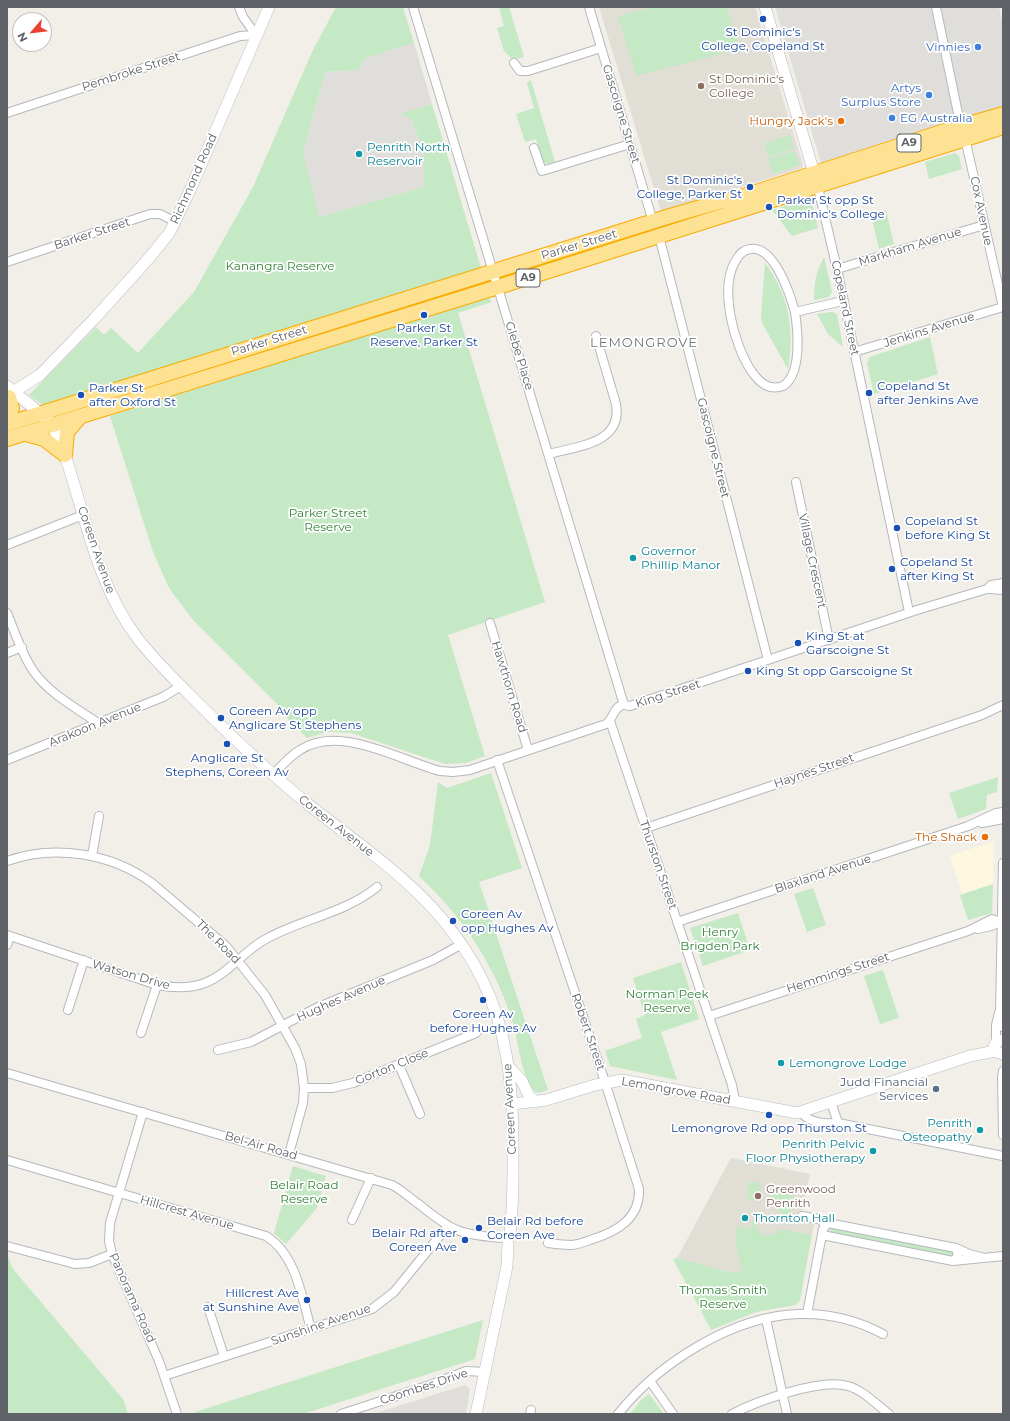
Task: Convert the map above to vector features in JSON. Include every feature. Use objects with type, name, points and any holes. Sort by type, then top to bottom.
[{"type":"highway","name":"Parker Street","points":[[963,133],[1003,114]]},
{"type":"highway","name":"Parker Street","points":[[49,427],[659,236],[816,180],[948,130],[963,133],[1003,127]]},
{"type":"highway","name":"Parker Street","points":[[36,414],[722,201],[732,200],[816,180]]},
{"type":"highway","points":[[7,420],[12,408],[9,393]]},
{"type":"highway","name":"A9","points":[[7,424],[36,414]]},
{"type":"highway","points":[[65,455],[67,432],[73,423],[80,417]]},
{"type":"highway","name":"A9","points":[[7,439],[49,427]]},
{"type":"highway","points":[[24,434],[44,438],[65,455]]},
{"type":"street","points":[[239,7],[243,17],[256,35]]},
{"type":"street","name":"Richmond Road","points":[[9,393],[40,375],[95,318],[150,257],[176,222],[269,7]]},
{"type":"street","name":"Glebe Place","points":[[413,7],[624,705]]},
{"type":"street","name":"Gascoigne Street","points":[[589,7],[653,222]]},
{"type":"street","name":"Copeland Street","points":[[765,7],[816,180],[837,269],[909,612]]},
{"type":"street","name":"Cox Avenue","points":[[936,7],[1003,307]]},
{"type":"street","name":"Pembroke Street","points":[[7,113],[240,36],[256,35]]},
{"type":"street","points":[[514,63],[524,72],[601,48]]},
{"type":"street","points":[[534,148],[542,171],[630,144]]},
{"type":"street","name":"Barker Street","points":[[7,262],[150,214],[160,214],[176,222]]},
{"type":"street","name":"Markham Avenue","points":[[837,269],[984,224]]},
{"type":"street","name":"Gascoigne Street","points":[[659,236],[768,660]]},
{"type":"street","points":[[755,249],[763,252],[769,257],[786,285],[796,312],[798,337],[794,372],[790,380],[784,385],[777,388],[768,387],[760,382],[748,365],[738,347],[733,331],[730,308],[730,285],[734,262],[741,253],[746,250],[755,249]]},
{"type":"street","points":[[796,312],[843,301]]},
{"type":"street","name":"Jenkins Avenue","points":[[854,352],[1003,307]]},
{"type":"street","points":[[549,454],[602,439],[615,425],[617,413],[616,404],[596,336]]},
{"type":"street","name":"Coreen Avenue","points":[[9,393],[36,414],[49,427],[65,455],[100,569],[120,612],[146,649],[180,686],[273,775],[412,886],[443,918],[462,944],[483,981],[502,1035],[509,1067],[512,1104],[513,1186],[507,1239],[507,1266],[476,1414]]},
{"type":"street","name":"Village Crescent","points":[[796,482],[829,640]]},
{"type":"street","points":[[7,545],[83,515]]},
{"type":"street","name":"King Street","points":[[610,721],[617,708],[624,705],[630,706],[909,612],[987,588],[991,585],[1003,583]]},
{"type":"street","name":"King Street","points":[[987,588],[1003,590]]},
{"type":"street","points":[[7,613],[31,668],[43,683],[57,695],[98,723]]},
{"type":"street","name":"Hawthorn Road","points":[[490,623],[528,750]]},
{"type":"street","points":[[7,653],[22,648]]},
{"type":"street","name":"Arakoon Avenue","points":[[7,760],[163,698],[180,686]]},
{"type":"street","name":"Haynes Street","points":[[646,828],[982,715],[1003,705]]},
{"type":"street","name":"Haynes Street","points":[[982,715],[1003,712]]},
{"type":"street","points":[[273,775],[300,750],[317,742],[331,740],[355,742],[446,772],[465,771],[610,721]]},
{"type":"street","name":"Thurston Street","points":[[610,721],[732,1085],[735,1101]]},
{"type":"street","name":"Robert Street","points":[[497,760],[605,1082],[637,1182],[639,1194],[637,1205],[629,1220],[619,1229],[609,1234],[574,1245],[548,1244]]},
{"type":"street","name":"Blaxland Avenue","points":[[677,922],[968,826],[996,813],[1003,812]]},
{"type":"street","points":[[92,856],[99,816]]},
{"type":"street","name":"Blaxland Avenue","points":[[968,826],[1003,819]]},
{"type":"street","name":"The Road","points":[[7,862],[27,856],[51,853],[92,856],[119,864],[148,880],[211,932],[238,960],[265,995],[283,1025],[298,1056],[304,1088],[303,1103],[289,1154]]},
{"type":"street","points":[[1003,863],[1000,922],[1000,1012],[1003,1027]]},
{"type":"street","name":"Watson Drive","points":[[8,935],[157,985],[181,988],[200,985],[218,976],[259,943],[272,935],[355,902],[377,887]]},
{"type":"street","name":"Hemmings Street","points":[[709,1016],[968,931],[991,926],[1000,922]]},
{"type":"street","points":[[7,945],[8,935]]},
{"type":"street","name":"Hughes Avenue","points":[[218,1050],[251,1042],[320,1006],[439,957],[462,944]]},
{"type":"street","points":[[68,1010],[84,960]]},
{"type":"street","points":[[141,1032],[157,985]]},
{"type":"street","points":[[801,1112],[999,1046],[996,1025],[1000,1012]]},
{"type":"street","name":"Gorton Close","points":[[304,1088],[332,1088],[346,1085],[476,1033]]},
{"type":"street","points":[[399,1064],[420,1114]]},
{"type":"street","points":[[509,1067],[522,1081],[529,1096],[536,1102]]},
{"type":"street","name":"Bel-Air Road","points":[[7,1073],[371,1178],[396,1187],[447,1227],[469,1235],[507,1239]]},
{"type":"street","points":[[1002,1074],[1003,1135]]},
{"type":"street","name":"Lemongrove Road","points":[[512,1104],[553,1099],[605,1082],[627,1080],[794,1113],[801,1112],[808,1119],[830,1124],[838,1122],[1003,1156]]},
{"type":"street","points":[[831,1102],[838,1122]]},
{"type":"street","name":"Panorama Road","points":[[143,1112],[109,1230],[112,1254],[164,1376],[176,1414]]},
{"type":"street","name":"Hillcrest Avenue","points":[[7,1160],[256,1232],[269,1238],[283,1252],[291,1265],[311,1329]]},
{"type":"street","points":[[352,1220],[371,1178]]},
{"type":"street","points":[[802,1216],[819,1220],[825,1224],[832,1223],[956,1248],[974,1256],[988,1257]]},
{"type":"street","points":[[806,1314],[825,1224]]},
{"type":"street","name":"Sunshine Avenue","points":[[164,1376],[365,1312],[385,1301],[394,1292],[447,1227]]},
{"type":"street","points":[[822,1235],[953,1261],[1003,1256]]},
{"type":"street","points":[[7,1246],[75,1264],[89,1262],[112,1254]]},
{"type":"street","points":[[953,1261],[958,1256],[956,1248]]},
{"type":"street","points":[[208,1307],[224,1356]]},
{"type":"street","points":[[618,1414],[650,1381],[673,1362],[710,1340],[738,1328],[766,1319],[806,1314],[827,1315],[854,1321],[883,1334]]},
{"type":"street","points":[[766,1319],[787,1414]]},
{"type":"street","name":"Coombes Drive","points":[[341,1414],[430,1385],[466,1371],[485,1372]]},
{"type":"street","name":"Coreen Avenue","points":[[482,1414],[486,1394],[485,1372]]},
{"type":"street","points":[[650,1381],[673,1414]]},
{"type":"street","points":[[732,1414],[758,1401],[782,1394],[828,1385],[843,1385],[859,1391],[889,1414]]},
{"type":"shaded area","name":"St Dominic's College","points":[[599,7],[755,7],[803,165],[802,168],[661,212]]},
{"type":"shaded area","points":[[775,7],[999,7],[1003,26],[1003,106],[821,163]]},
{"type":"shaded area","points":[[414,43],[432,104],[400,114],[412,120],[424,153],[424,187],[319,217],[303,153],[325,72],[358,70],[366,58]]},
{"type":"shaded area","points":[[994,841],[993,884],[962,894],[950,856]]},
{"type":"shaded area","name":"Greenwood Penrith","points":[[731,1158],[810,1174],[801,1218],[815,1221],[810,1243],[770,1262],[733,1273],[677,1258]]},
{"type":"shaded area","points":[[465,1385],[470,1389],[466,1414],[373,1414]]},
{"type":"green space","name":"Kanangra Reserve","points":[[336,7],[403,7],[414,43],[366,58],[358,70],[325,72],[303,153],[319,217],[424,187],[424,153],[412,120],[400,114],[432,104],[481,268],[44,406],[29,395],[96,327],[104,335],[111,328],[138,353],[194,292],[253,187],[312,52]]},
{"type":"green space","points":[[499,7],[509,7],[524,57],[513,60],[504,51],[497,28],[504,26]]},
{"type":"green space","points":[[652,7],[727,7],[740,49],[636,76],[618,16]]},
{"type":"green space","points":[[531,80],[555,162],[548,164],[543,162],[536,139],[525,142],[516,114],[534,108],[527,83]]},
{"type":"green space","points":[[790,135],[794,149],[768,157],[764,143]]},
{"type":"green space","points":[[795,151],[800,165],[773,174],[768,159]]},
{"type":"green space","points":[[955,153],[959,156],[962,169],[929,179],[925,162]]},
{"type":"green space","points":[[809,198],[811,199],[818,228],[792,236],[772,210]]},
{"type":"green space","points":[[886,210],[894,244],[879,249],[871,215]]},
{"type":"green space","points":[[824,257],[832,292],[829,297],[814,300],[816,278]]},
{"type":"green space","points":[[765,263],[780,288],[788,313],[791,340],[788,369],[762,323],[761,315]]},
{"type":"green space","name":"Parker Street Reserve","points":[[488,297],[492,302],[458,313],[545,602],[448,635],[485,756],[466,763],[445,764],[351,733],[327,732],[307,738],[283,714],[277,704],[193,620],[169,588],[153,552],[110,416]]},
{"type":"green space","points":[[832,312],[837,314],[843,347],[828,334],[817,314]]},
{"type":"green space","points":[[930,337],[938,374],[874,394],[867,363],[870,357]]},
{"type":"green space","points":[[491,773],[522,868],[479,882],[548,1090],[538,1093],[533,1089],[524,1072],[513,1023],[506,1002],[487,962],[463,925],[435,892],[419,876],[430,845],[438,782],[447,788]]},
{"type":"green space","points":[[998,777],[997,792],[987,795],[986,809],[958,819],[949,793]]},
{"type":"green space","points":[[993,884],[992,913],[968,920],[960,895]]},
{"type":"green space","points":[[813,888],[826,925],[807,932],[794,894]]},
{"type":"green space","name":"Henry Brigden Park","points":[[738,913],[750,950],[703,966],[690,928]]},
{"type":"green space","name":"Norman Peek Reserve","points":[[681,962],[699,1019],[661,1032],[677,1080],[610,1066],[605,1051],[642,1038],[636,1019],[645,1015],[633,978]]},
{"type":"green space","points":[[883,970],[899,1018],[880,1024],[864,976]]},
{"type":"green space","name":"Belair Road Reserve","points":[[293,1166],[326,1176],[317,1208],[286,1244],[274,1233]]},
{"type":"green space","points":[[752,1181],[761,1184],[759,1200],[747,1199],[749,1183]]},
{"type":"green space","points":[[770,1190],[794,1195],[789,1218],[784,1217],[778,1208],[768,1204]]},
{"type":"green space","name":"Thomas Smith Reserve","points":[[753,1219],[759,1232],[765,1235],[773,1234],[781,1229],[812,1235],[800,1300],[796,1305],[756,1312],[711,1330],[673,1259],[677,1258],[733,1273],[742,1270],[735,1242],[737,1226],[750,1229]]},
{"type":"green space","points":[[830,1227],[952,1249],[955,1255],[952,1257],[830,1233]]},
{"type":"green space","points":[[7,1254],[13,1269],[123,1399],[128,1414],[7,1414]]},
{"type":"green space","points":[[483,1320],[475,1359],[303,1414],[189,1414]]},
{"type":"green space","points":[[649,1394],[664,1414],[630,1414],[641,1400]]},
{"type":"place","name":"St Dominic's College, Copeland St","points":[[763,19]]},
{"type":"place","name":"Vinnies","points":[[978,47]]},
{"type":"place","name":"St Dominic's College","points":[[701,86]]},
{"type":"place","name":"Artys Surplus Store","points":[[929,95]]},
{"type":"place","name":"EG Australia","points":[[892,118]]},
{"type":"place","name":"Hungry Jack's","points":[[841,121]]},
{"type":"place","name":"Penrith North Reservoir","points":[[359,154]]},
{"type":"place","name":"St Dominic's College, Parker St","points":[[750,187]]},
{"type":"place","name":"Parker St opp St Dominic's College","points":[[769,207]]},
{"type":"place","name":"Parker St Reserve, Parker St","points":[[424,315]]},
{"type":"place","name":"Copeland St after Jenkins Ave","points":[[869,393]]},
{"type":"place","name":"Parker St after Oxford St","points":[[81,395]]},
{"type":"place","name":"Copeland St before King St","points":[[897,528]]},
{"type":"place","name":"Governor Phillip Manor","points":[[633,558]]},
{"type":"place","name":"Copeland St after King St","points":[[892,569]]},
{"type":"place","name":"King St at Garscoigne St","points":[[798,643]]},
{"type":"place","name":"King St opp Garscoigne St","points":[[748,671]]},
{"type":"place","name":"Coreen Av opp Anglicare St Stephens","points":[[221,718]]},
{"type":"place","name":"Anglicare St Stephens, Coreen Av","points":[[227,744]]},
{"type":"place","name":"The Shack","points":[[985,837]]},
{"type":"place","name":"Coreen Av opp Hughes Av","points":[[453,921]]},
{"type":"place","name":"Coreen Av before Hughes Av","points":[[483,1000]]},
{"type":"place","name":"Lemongrove Lodge","points":[[781,1063]]},
{"type":"place","name":"Judd Financial Services","points":[[936,1089]]},
{"type":"place","name":"Lemongrove Rd opp Thurston St","points":[[769,1115]]},
{"type":"place","name":"Penrith Osteopathy","points":[[980,1130]]},
{"type":"place","name":"Penrith Pelvic Floor Physiotherapy","points":[[873,1151]]},
{"type":"place","name":"Greenwood Penrith","points":[[758,1196]]},
{"type":"place","name":"Thornton Hall","points":[[745,1218]]},
{"type":"place","name":"Belair Rd before Coreen Ave","points":[[479,1228]]},
{"type":"place","name":"Belair Rd after Coreen Ave","points":[[465,1240]]},
{"type":"place","name":"Hillcrest Ave at Sunshine Ave","points":[[307,1300]]},
{"type":"district","name":"LEMONGROVE","points":[[644,343]]}]
